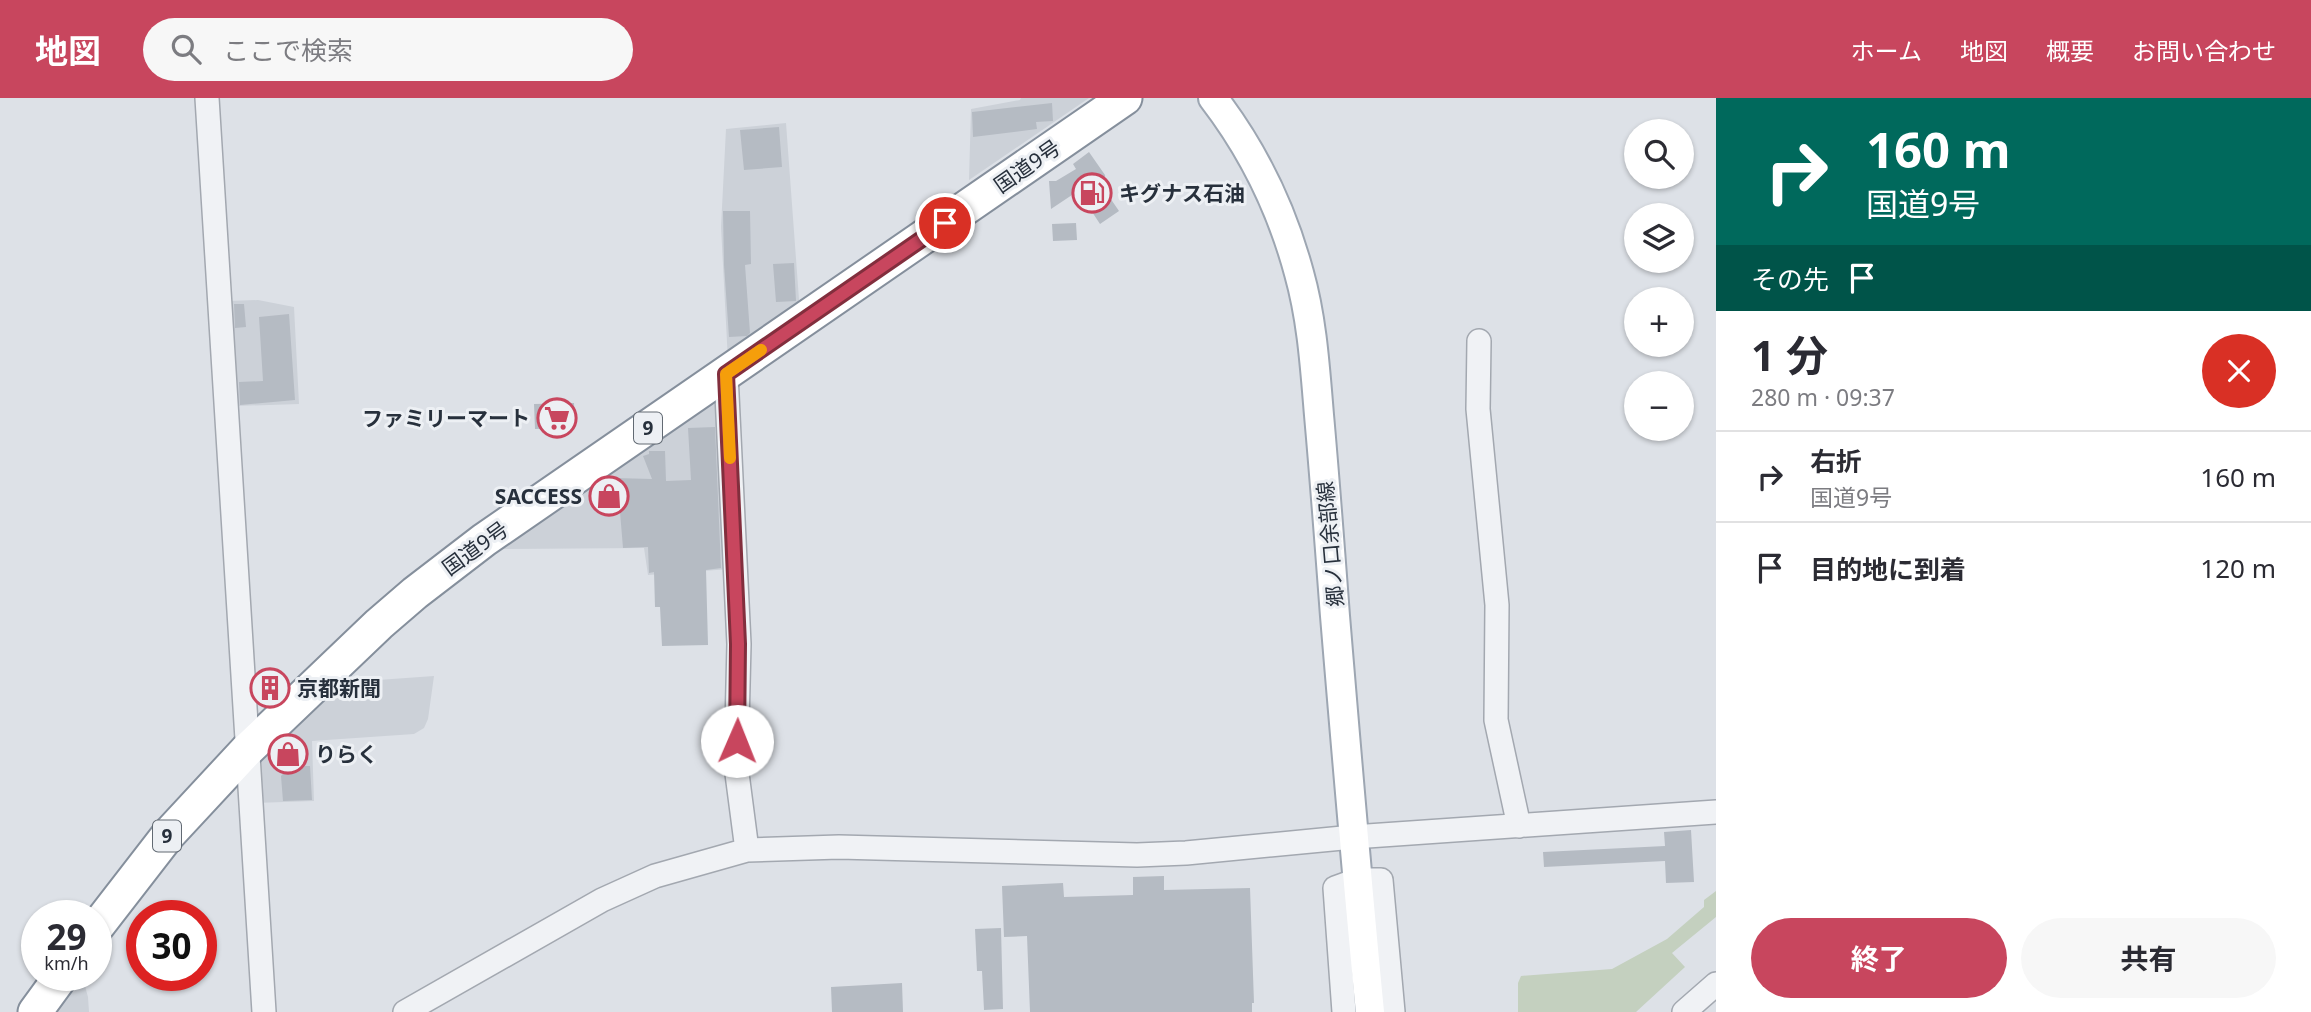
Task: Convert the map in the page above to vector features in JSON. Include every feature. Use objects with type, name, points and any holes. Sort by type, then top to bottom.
[{"type":"highway","name":"国道9号","points":[[112,907],[168,835],[246,751],[415,593],[484,540],[1125,98]]},
{"type":"highway","points":[[35,1012],[50,991]]},
{"type":"main road","name":"郷ノ口余部線","points":[[1213,98],[1231,121],[1262,174],[1300,273],[1308,313],[1370,1012]]},
{"type":"street","points":[[207,98],[264,1012]]},
{"type":"street","points":[[1479,341],[1478,409],[1497,605],[1496,720],[1519,826]]},
{"type":"street","points":[[726,374],[738,644],[736,766],[747,850]]},
{"type":"street","points":[[405,1012],[602,900],[655,876],[747,850],[839,847],[1137,855],[1716,812]]},
{"type":"street","points":[[1345,1012],[1335,888],[1357,880],[1381,880],[1393,1012]]},
{"type":"street","points":[[1684,1012],[1716,984]]},
{"type":"shaded area","points":[[1021,98],[1089,98],[969,180],[971,109]]},
{"type":"shaded area","points":[[786,123],[800,313],[728,361],[721,227],[726,129]]},
{"type":"shaded area","points":[[258,300],[294,307],[299,404],[235,406],[228,301]]},
{"type":"shaded area","points":[[717,396],[730,569],[648,575],[644,548],[499,549]]},
{"type":"shaded area","points":[[434,676],[428,719],[424,728],[414,734],[312,741],[314,801],[252,803],[250,768],[336,683]]},
{"type":"shaded area","points":[[61,991],[86,991],[89,1012],[46,1012]]},
{"type":"green space","points":[[1716,891],[1716,917],[1672,953],[1685,967],[1636,1012],[1518,1012],[1518,983],[1521,976],[1612,969],[1667,939],[1704,907],[1704,900]]},
{"type":"building","points":[[1052,103],[1053,121],[1036,122],[1037,129],[973,137],[972,112]]},
{"type":"building","points":[[779,127],[782,167],[744,170],[740,130]]},
{"type":"building","points":[[1089,152],[1105,175],[1106,192],[1119,211],[1100,224],[1075,186],[1075,193],[1051,209],[1049,181],[1056,181],[1076,169],[1073,164]]},
{"type":"building","points":[[723,211],[750,211],[751,264],[745,265],[750,333],[747,336],[729,337]]},
{"type":"building","points":[[1076,223],[1077,240],[1053,241],[1052,224]]},
{"type":"building","points":[[794,263],[796,301],[776,302],[773,264]]},
{"type":"building","points":[[234,304],[244,304],[246,327],[235,328]]},
{"type":"building","points":[[289,314],[295,400],[240,405],[239,382],[263,381],[259,317]]},
{"type":"building","points":[[574,403],[575,428],[535,429],[534,404]]},
{"type":"building","points":[[715,427],[721,568],[706,570],[708,645],[662,646],[660,607],[655,607],[654,572],[649,573],[648,547],[623,548],[620,512],[613,512],[614,478],[652,479],[643,456],[649,454],[649,451],[665,451],[666,481],[691,480],[688,428]]},
{"type":"building","name":"京都新聞","points":[[278,680],[277,695],[261,696],[260,681]]},
{"type":"building","points":[[290,766],[310,766],[312,800],[283,801],[281,776]]},
{"type":"building","points":[[1691,830],[1694,882],[1666,883],[1665,861],[1544,867],[1543,852],[1665,846],[1664,832]]},
{"type":"building","points":[[1164,876],[1164,890],[1250,888],[1254,1003],[1252,1012],[1030,1012],[1027,936],[1004,937],[1002,886],[1063,883],[1064,897],[1133,895],[1133,877]]},
{"type":"building","points":[[1001,928],[1003,1009],[984,1010],[982,971],[977,971],[975,929]]},
{"type":"building","points":[[902,983],[903,1012],[832,1012],[831,987]]},
{"type":"slow traffic","points":[[730,458],[726,374],[761,350]]},
{"type":"place","name":"キグナス石油","points":[[1092,193]]},
{"type":"place","name":"ファミリーマート","points":[[557,418]]},
{"type":"place","name":"SACCESS","points":[[609,496]]},
{"type":"place","name":"京都新聞","points":[[270,688]]},
{"type":"place","name":"りらく","points":[[288,754]]},
{"type":"route","points":[[737,741],[738,644],[726,374],[945,223]]}]
